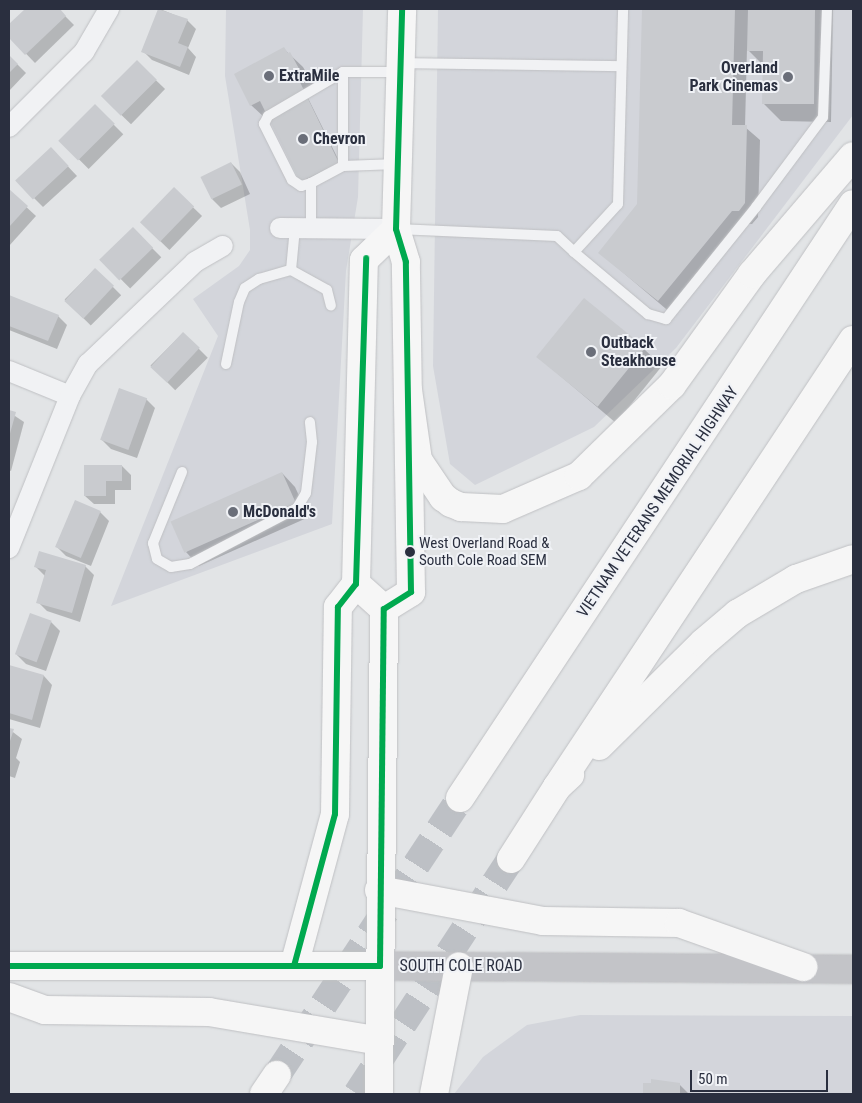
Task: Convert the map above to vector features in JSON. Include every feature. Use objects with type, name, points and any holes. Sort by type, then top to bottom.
[{"type":"main road","points":[[384,608],[411,592],[406,262],[396,229],[402,9]]},
{"type":"main road","points":[[408,390],[418,460],[443,497],[452,503],[461,507],[503,509],[579,476],[672,385],[752,274],[853,156]]},
{"type":"main road","name":"VIETNAM VETERANS MEMORIAL HIGHWAY","points":[[460,798],[853,204]]},
{"type":"main road","points":[[294,966],[334,814],[338,607],[356,584],[364,260],[396,229]]},
{"type":"main road","points":[[511,859],[853,340]]},
{"type":"main road","points":[[557,787],[703,642],[737,614],[796,579],[853,559]]},
{"type":"main road","points":[[356,584],[384,608]]},
{"type":"main road","points":[[379,1094],[379,890],[384,608]]},
{"type":"main road","points":[[379,890],[543,922],[679,923],[803,967]]},
{"type":"main road","name":"SOUTH COLE ROAD","points":[[9,966],[803,967],[853,969]]},
{"type":"main road","points":[[434,1094],[459,966]]},
{"type":"main road","points":[[9,997],[45,1010],[216,1012],[380,1042]]},
{"type":"street","points":[[9,127],[84,52],[109,9]]},
{"type":"street","points":[[295,229],[396,229]]},
{"type":"street","points":[[9,548],[70,396],[88,364],[195,262],[223,246]]},
{"type":"street","points":[[9,372],[70,396]]},
{"type":"lane","points":[[574,252],[618,204],[623,9]]},
{"type":"lane","points":[[396,229],[557,236],[648,314],[666,319],[756,207],[823,117],[827,9]]},
{"type":"lane","points":[[398,164],[343,166],[311,183],[301,186],[292,180],[264,124],[268,116],[343,72],[400,68],[621,66]]},
{"type":"lane","points":[[343,72],[343,166]]},
{"type":"lane","points":[[291,270],[295,229],[311,183]]},
{"type":"lane","points":[[226,364],[239,302],[245,288],[259,279],[291,270],[327,290],[330,306]]},
{"type":"lane","points":[[182,472],[153,543],[158,559],[171,567],[190,564],[297,508],[306,493],[312,442],[310,422]]},
{"type":"shaded area","points":[[226,9],[363,9],[358,197],[346,271],[332,524],[111,606],[218,336],[193,299],[239,266],[250,250],[250,230],[225,76]]},
{"type":"shaded area","points":[[438,9],[853,9],[853,115],[676,348],[594,427],[475,485],[450,464],[433,366]]},
{"type":"shaded area","points":[[580,1015],[853,1016],[853,1094],[454,1094],[483,1057],[527,1025]]},
{"type":"building","points":[[25,9],[60,9],[66,16],[25,55],[9,38],[9,24]]},
{"type":"building","points":[[158,9],[188,19],[178,43],[188,47],[180,67],[141,52]]},
{"type":"building","points":[[642,9],[735,9],[732,125],[747,125],[745,203],[739,211],[732,211],[658,301],[598,253],[637,204]]},
{"type":"building","name":"Overland Park Cinemas","points":[[748,9],[815,9],[814,104],[762,104],[763,51],[747,51]]},
{"type":"building","name":"Chevron","points":[[284,47],[288,53],[290,52],[304,78],[299,80],[339,163],[300,182],[260,101],[250,106],[234,74]]},
{"type":"building","points":[[9,55],[18,64],[9,73]]},
{"type":"building","points":[[137,60],[157,80],[121,116],[101,96]]},
{"type":"building","points":[[95,104],[115,124],[78,161],[58,141]]},
{"type":"building","points":[[51,147],[69,166],[33,199],[15,180]]},
{"type":"building","points":[[231,162],[242,184],[211,199],[200,177]]},
{"type":"building","points":[[174,187],[194,206],[160,242],[140,222]]},
{"type":"building","points":[[9,189],[28,206],[9,227]]},
{"type":"building","points":[[133,227],[153,248],[119,281],[99,260]]},
{"type":"building","points":[[95,268],[114,286],[83,319],[64,301]]},
{"type":"building","points":[[9,295],[59,315],[48,341],[9,326]]},
{"type":"building","name":"Outback Steakhouse","points":[[584,298],[645,348],[598,407],[536,357]]},
{"type":"building","points":[[183,332],[200,348],[167,383],[150,367]]},
{"type":"building","points":[[119,388],[147,398],[128,450],[100,440]]},
{"type":"building","points":[[9,410],[16,412],[9,437]]},
{"type":"building","points":[[84,465],[122,465],[122,481],[106,481],[106,496],[84,496]]},
{"type":"building","name":"McDonald's","points":[[282,472],[296,503],[184,553],[171,522]]},
{"type":"building","points":[[75,500],[101,511],[81,558],[55,547]]},
{"type":"building","points":[[39,551],[86,565],[72,613],[36,603],[46,570],[34,567]]},
{"type":"building","points":[[30,613],[52,621],[37,662],[15,654]]},
{"type":"building","points":[[9,665],[44,675],[32,720],[9,713]]},
{"type":"building","points":[[9,728],[14,729],[9,744]]},
{"type":"building","points":[[651,1079],[680,1083],[680,1094],[643,1094],[643,1083],[651,1083]]},
{"type":"tunnel","points":[[277,1075],[460,798]]},
{"type":"tunnel","points":[[357,1094],[511,859]]},
{"type":"transit line","points":[[9,966],[380,966],[384,609],[411,592],[406,262],[396,229],[402,9]]},
{"type":"transit line","points":[[294,966],[335,814],[338,607],[356,584],[366,258]]},
{"type":"place","name":"ExtraMile","points":[[269,76]]},
{"type":"place","name":"Overland Park Cinemas","points":[[788,77]]},
{"type":"place","name":"Chevron","points":[[303,139]]},
{"type":"place","name":"Outback Steakhouse","points":[[591,352]]},
{"type":"place","name":"McDonald's","points":[[233,512]]},
{"type":"place","name":"West Overland Road & South Cole Road SEM","points":[[410,552]]}]
